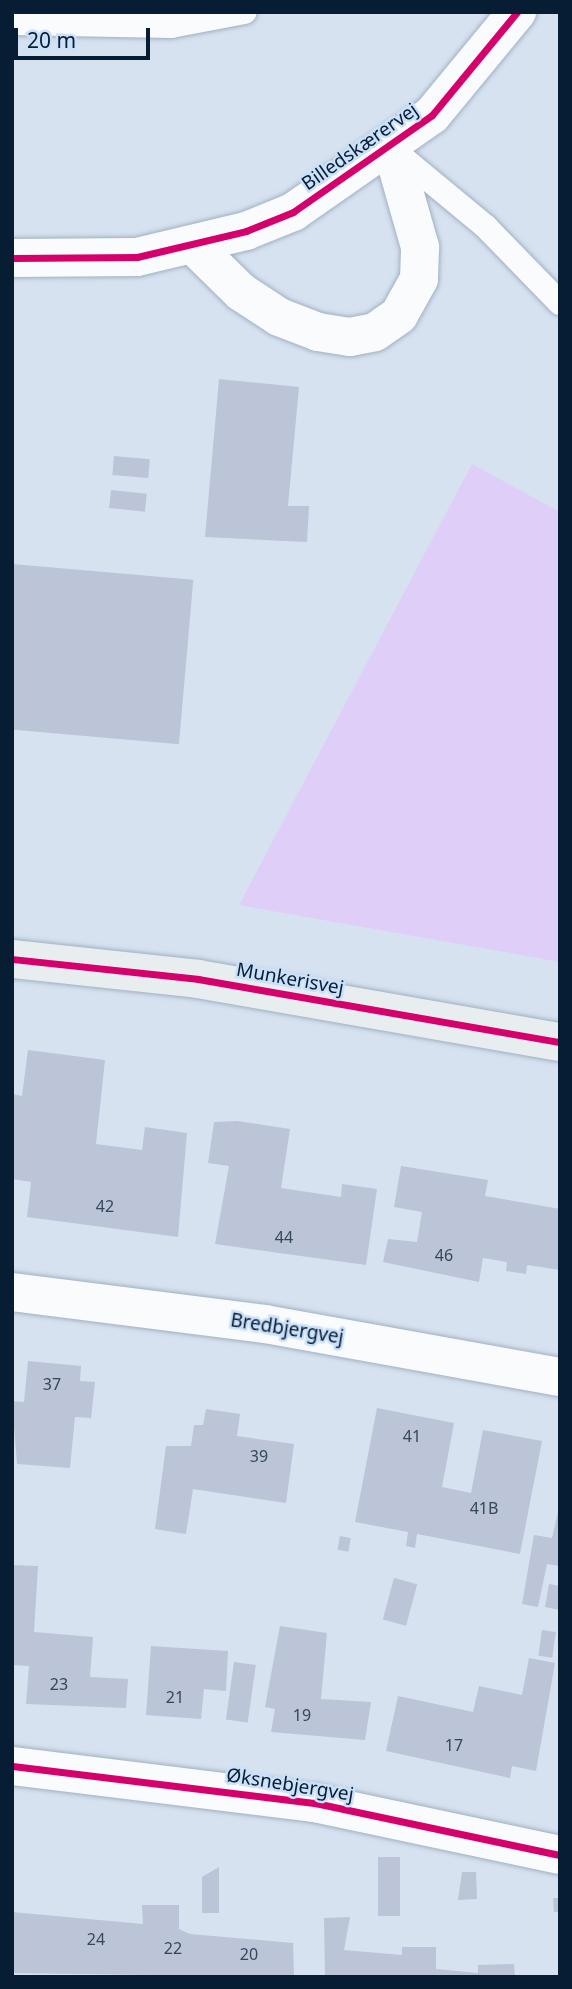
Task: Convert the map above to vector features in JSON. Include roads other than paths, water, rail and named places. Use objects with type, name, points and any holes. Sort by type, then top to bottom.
[{"type":"main road","name":"Munkerisvej","points":[[12,959],[198,979],[560,1042]]},
{"type":"street","name":"Billedskærervej","points":[[12,258],[89,261],[193,245],[293,212],[391,149],[488,56],[517,12]]},
{"type":"street","name":"Billedskærervej","points":[[193,245],[241,292],[279,317],[329,334],[375,332],[399,315],[419,279],[420,247],[391,149]]},
{"type":"street","name":"Bredbjergvej","points":[[12,1292],[265,1324],[560,1377]]},
{"type":"street","name":"Øksnebjergvej","points":[[12,1766],[315,1803],[560,1855]]},
{"type":"lane","points":[[12,23],[171,26],[245,12]]},
{"type":"lane","points":[[391,149],[486,227],[560,303]]}]
